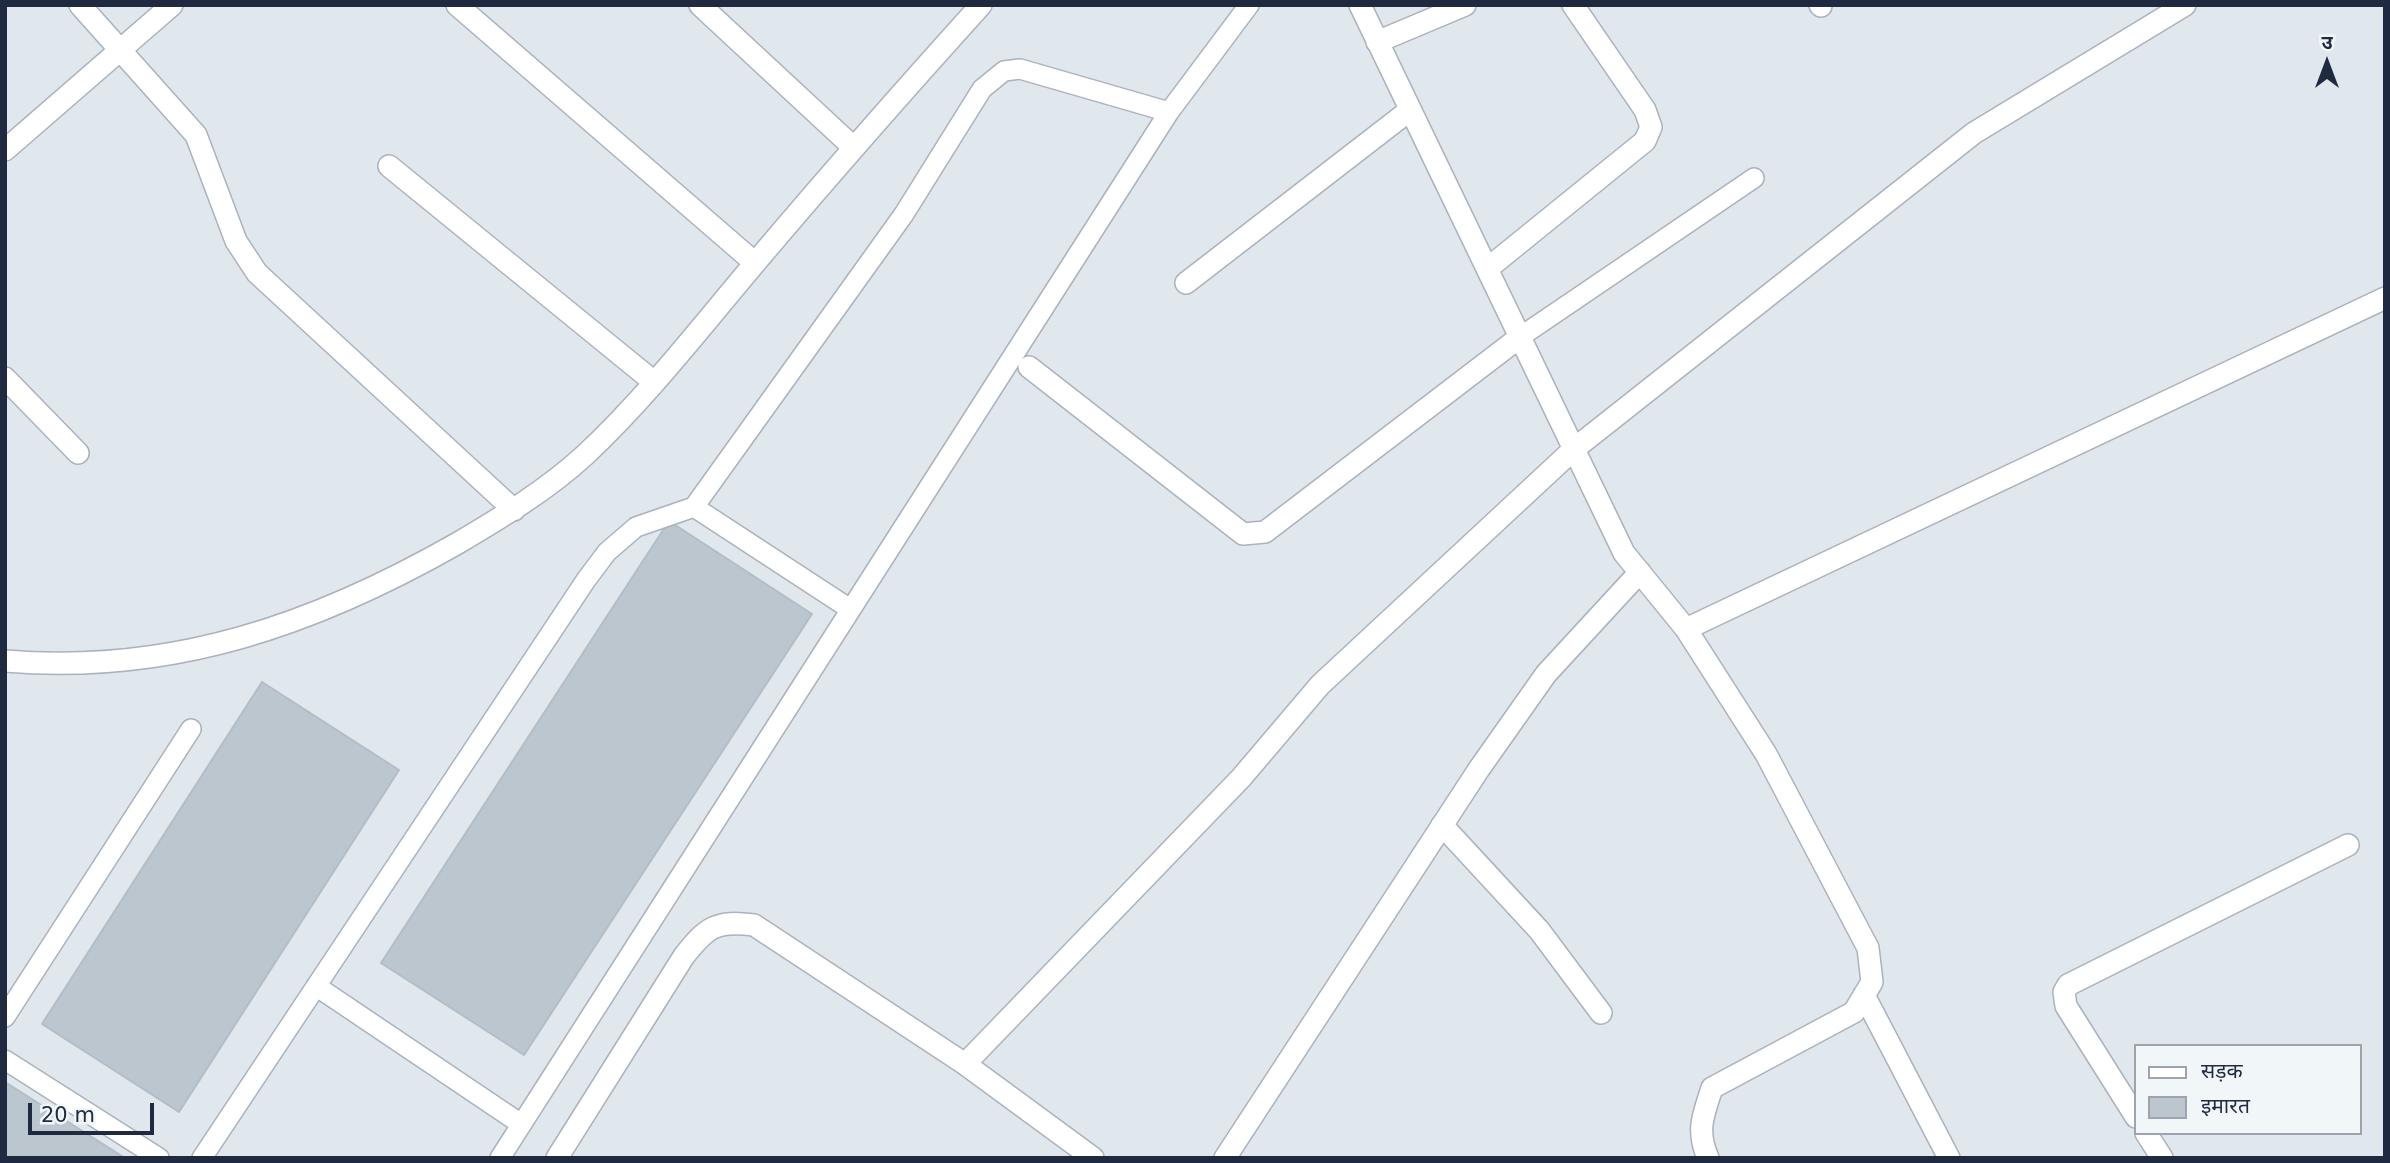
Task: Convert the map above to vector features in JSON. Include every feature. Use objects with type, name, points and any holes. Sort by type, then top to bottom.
[{"type":"street","points":[[80,5],[196,135],[236,241],[257,273],[514,510]]},
{"type":"street","points":[[5,150],[172,5]]},
{"type":"street","points":[[457,5],[755,263]]},
{"type":"street","points":[[700,5],[853,147]]},
{"type":"street","points":[[1360,5],[1624,553],[1686,629],[1766,754],[1868,948],[1872,982],[1854,1012],[1712,1088],[1702,1118],[1700,1140],[1708,1158]]},
{"type":"street","points":[[1377,42],[1465,5]]},
{"type":"street","points":[[1487,269],[1645,141],[1651,127],[1646,110],[1573,5]]},
{"type":"street","points":[[965,1064],[1241,778],[1320,685],[1574,449],[1974,133],[2158,12],[2185,5]]},
{"type":"street","points":[[5,661],[36,663],[130,659],[195,650],[288,625],[400,576],[514,510],[584,456],[654,382],[973,8]]},
{"type":"street","points":[[1186,283],[1410,110]]},
{"type":"street","points":[[389,166],[654,382]]},
{"type":"street","points":[[1686,629],[2385,298]]},
{"type":"street","points":[[1029,367],[1243,534],[1254,536],[1265,532],[1520,337]]},
{"type":"street","points":[[6,380],[78,453]]},
{"type":"street","points":[[1225,1158],[1442,825],[1546,674],[1640,572]]},
{"type":"street","points":[[1442,825],[1538,930],[1601,1013]]},
{"type":"street","points":[[2134,1114],[2066,1006],[2064,992],[2068,985],[2348,845]]},
{"type":"street","points":[[557,1158],[684,956],[703,932],[727,922],[754,925],[965,1064],[1093,1158]]},
{"type":"street","points":[[1864,995],[1949,1158]]},
{"type":"street","points":[[2147,1135],[2162,1158]]},
{"type":"lane","points":[[500,1158],[1169,112],[1249,5]]},
{"type":"lane","points":[[202,1158],[607,552],[636,527],[694,507],[904,214],[982,89],[991,79],[1004,71],[1020,69],[1169,112]]},
{"type":"lane","points":[[1520,337],[1754,178]]},
{"type":"lane","points":[[694,507],[850,609]]},
{"type":"lane","points":[[5,1017],[191,729]]},
{"type":"lane","points":[[316,986],[521,1124]]},
{"type":"lane","points":[[5,1060],[159,1158]]},
{"type":"building","points":[[669,521],[812,614],[524,1055],[381,963]]},
{"type":"building","points":[[262,682],[399,770],[179,1112],[42,1024]]},
{"type":"building","points":[[5,1082],[125,1158],[5,1158]]}]
